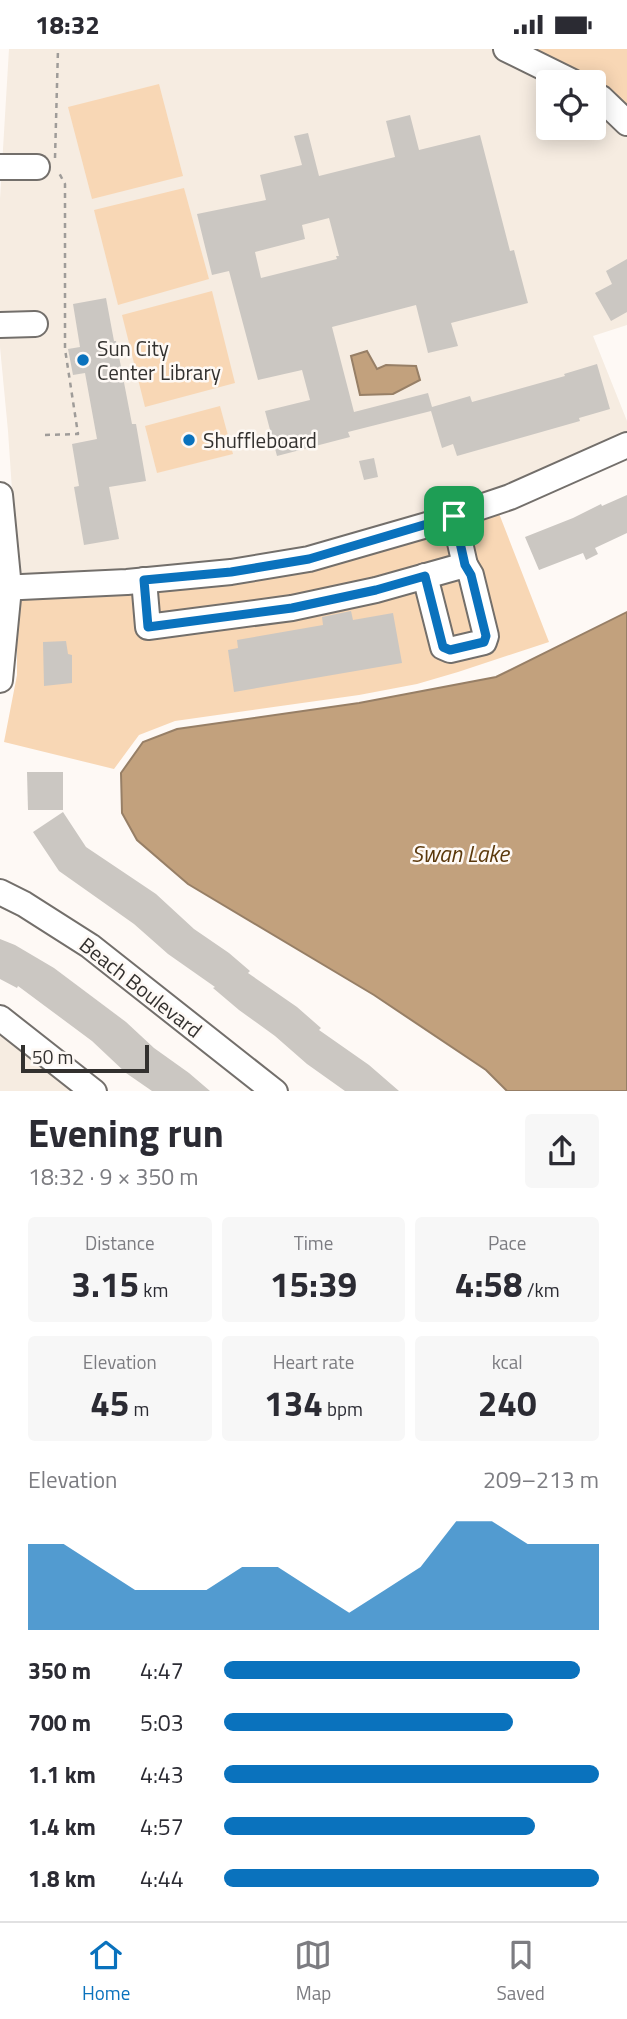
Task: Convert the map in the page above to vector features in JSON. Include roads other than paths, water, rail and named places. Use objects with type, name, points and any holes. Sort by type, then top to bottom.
[{"type":"street","points":[[506,49],[549,70]]},
{"type":"street","points":[[606,103],[627,123]]},
{"type":"street","points":[[0,167],[37,167]]},
{"type":"street","points":[[0,325],[35,324]]},
{"type":"street","points":[[4,588],[231,572],[309,559],[454,516],[536,487],[627,445]]},
{"type":"street","points":[[0,495],[4,588],[0,680]]},
{"type":"street","points":[[425,576],[443,647],[450,650],[484,642],[486,636],[454,516]]},
{"type":"street","points":[[144,580],[148,627],[292,608],[376,590],[465,565]]},
{"type":"street","name":"Beach Boulevard","points":[[0,892],[90,946],[275,1091]]},
{"type":"street","points":[[0,1018],[94,1091]]},
{"type":"water","points":[[367,351],[377,369],[386,365],[416,366],[420,380],[393,394],[360,395],[351,356]]},
{"type":"water","name":"Swan Lake","points":[[627,612],[627,1091],[507,1091],[486,1070],[374,995],[188,884],[137,840],[122,813],[121,773],[143,742],[177,729],[359,703],[496,677]]},
{"type":"place","name":"Sun City Center Library","points":[[83,360]]},
{"type":"place","name":"Shuffleboard","points":[[189,440]]}]
